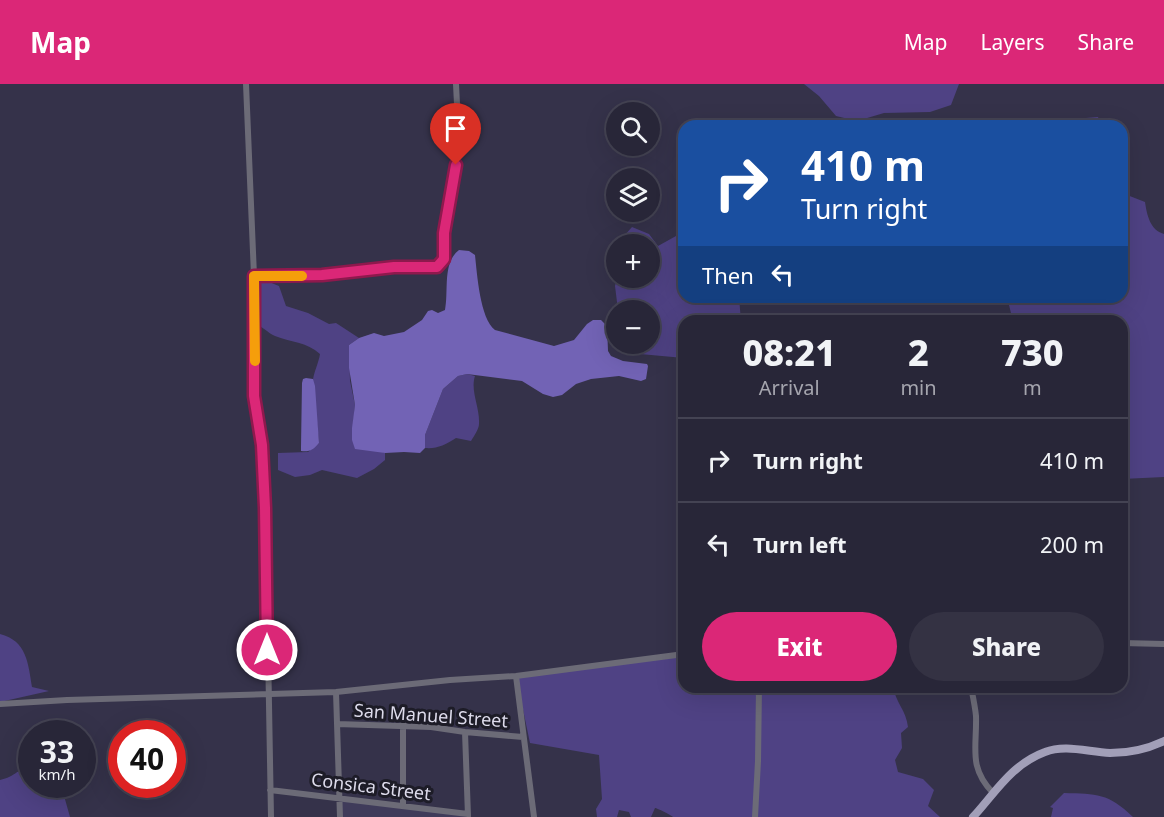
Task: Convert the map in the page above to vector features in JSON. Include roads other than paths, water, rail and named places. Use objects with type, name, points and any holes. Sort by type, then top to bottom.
[{"type":"main road","points":[[973,817],[1006,778],[1023,764],[1045,752],[1059,748],[1112,753],[1126,752],[1140,750],[1164,741]]},
{"type":"street","points":[[246,84],[254,276],[254,396],[262,445],[266,535],[271,817]]},
{"type":"street","points":[[254,276],[322,275],[394,267],[434,268],[440,266],[444,259],[449,199],[456,176],[454,118],[457,104],[456,84]]},
{"type":"street","points":[[1128,643],[1164,644]]},
{"type":"street","points":[[0,704],[336,692],[450,680],[516,676],[678,655]]},
{"type":"street","points":[[516,676],[534,817]]},
{"type":"street","points":[[336,692],[340,817]]},
{"type":"street","points":[[755,817],[759,693]]},
{"type":"street","points":[[972,693],[976,718],[974,756],[983,783],[993,793]]},
{"type":"street","name":"San Manuel Street","points":[[337,724],[403,725],[523,737]]},
{"type":"street","points":[[403,725],[403,806]]},
{"type":"street","points":[[465,732],[468,816]]},
{"type":"street","name":"Consica Street","points":[[270,790],[339,797],[468,816]]}]
